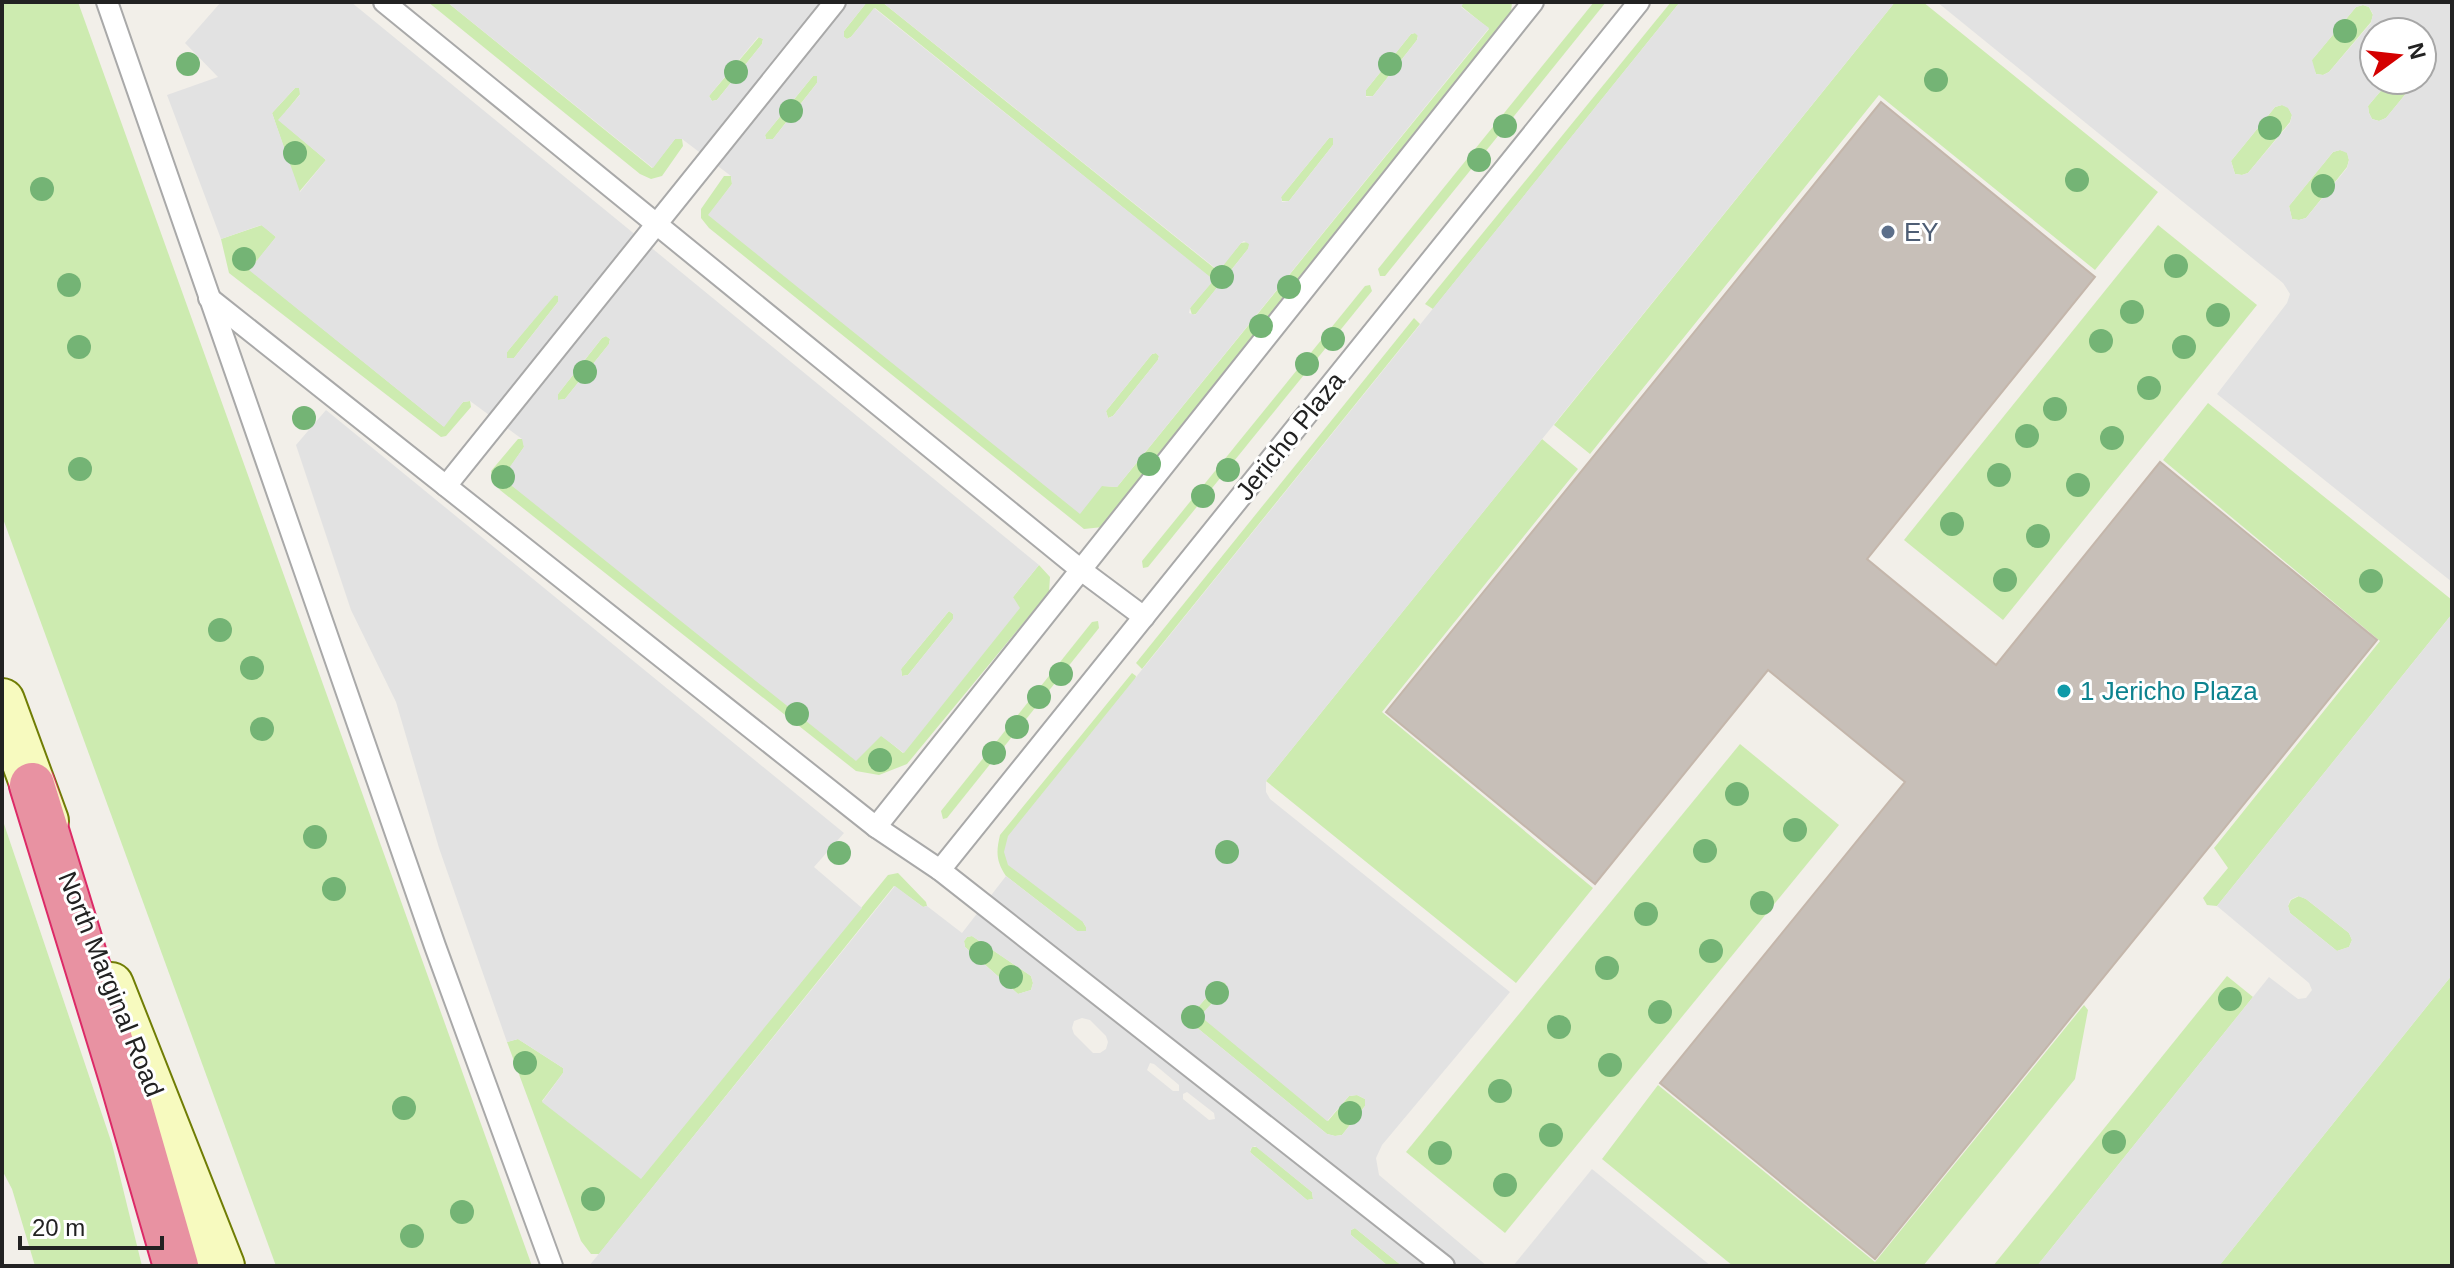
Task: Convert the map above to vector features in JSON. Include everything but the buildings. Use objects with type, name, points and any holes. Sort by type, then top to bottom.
[{"type":"highway","points":[[32,785],[176,1266]]},
{"type":"main road","name":"North Marginal Road","points":[[2,701],[32,785],[222,1266]]},
{"type":"lane","points":[[107,2],[429,931],[552,1266]]},
{"type":"lane","points":[[384,2],[1081,570],[1144,617]]},
{"type":"lane","points":[[446,486],[835,2]]},
{"type":"lane","points":[[876,827],[1533,2]]},
{"type":"lane","name":"Jericho Plaza","points":[[940,870],[1639,2]]},
{"type":"lane","points":[[209,298],[876,827],[940,870],[1444,1266]]},
{"type":"green space","points":[[2,2],[78,2],[532,1266],[276,1266],[2,516]]},
{"type":"green space","points":[[428,2],[447,2],[652,168],[675,139],[682,139],[683,146],[662,176],[651,179],[640,174]]},
{"type":"green space","points":[[867,2],[882,2],[1218,271],[1241,243],[1248,242],[1248,249],[1196,314],[1192,315],[1190,308],[1213,280],[875,8],[851,37],[844,37],[844,31]]},
{"type":"green space","points":[[1464,2],[1512,2],[1510,22],[1103,527],[1084,529],[709,228],[701,218],[701,209],[724,176],[731,176],[732,184],[709,215],[1102,486],[1117,487],[1489,29],[1461,6]]},
{"type":"green space","points":[[1594,2],[1606,2],[1385,276],[1380,276],[1378,269]]},
{"type":"green space","points":[[1671,2],[1680,2],[1433,309],[1425,304]]},
{"type":"green space","points":[[1895,2],[1923,2],[2158,192],[2095,270],[1879,95],[1590,454],[1554,425]]},
{"type":"green space","points":[[2356,7],[2369,7],[2373,16],[2358,16],[2358,37],[2329,72],[2316,74],[2311,61]]},
{"type":"green space","points":[[1415,33],[1417,40],[1373,96],[1366,96],[1366,90]]},
{"type":"green space","points":[[759,37],[763,39],[762,44],[717,100],[712,101],[709,96]]},
{"type":"green space","points":[[813,76],[817,76],[817,83],[773,139],[766,139],[765,135]]},
{"type":"green space","points":[[295,88],[299,88],[301,93],[279,120],[326,160],[299,192],[272,113]]},
{"type":"green space","points":[[2376,96],[2404,96],[2386,118],[2379,121],[2372,119],[2368,106]]},
{"type":"green space","points":[[2275,107],[2288,107],[2292,115],[2290,122],[2248,173],[2235,174],[2231,161]]},
{"type":"green space","points":[[1329,138],[1333,138],[1333,145],[1289,201],[1282,201],[1281,197]]},
{"type":"green space","points":[[2333,152],[2347,152],[2347,167],[2306,218],[2292,219],[2289,206]]},
{"type":"green space","points":[[262,225],[276,237],[250,270],[443,426],[463,402],[470,401],[471,407],[446,436],[441,437],[229,273],[221,239]]},
{"type":"green space","points":[[2158,225],[2257,305],[2003,620],[1904,540]]},
{"type":"green space","points":[[1370,285],[1372,291],[1148,567],[1143,568],[1142,561],[1365,286]]},
{"type":"green space","points":[[555,295],[558,302],[514,358],[507,359],[507,352]]},
{"type":"green space","points":[[1414,318],[1420,324],[1142,669],[1136,663]]},
{"type":"green space","points":[[606,336],[610,339],[609,344],[565,399],[558,400],[558,394]]},
{"type":"green space","points":[[1156,353],[1158,360],[1113,416],[1108,418],[1106,411]]},
{"type":"green space","points":[[2208,403],[2452,600],[2452,614],[2217,906],[2207,905],[2203,898],[2228,868],[2214,848],[2380,641],[2163,460]]},
{"type":"green space","points":[[518,439],[523,439],[524,447],[502,479],[881,735],[903,753],[1039,565],[1050,577],[1049,592],[907,764],[879,775],[856,771],[500,490],[491,471]]},
{"type":"green space","points":[[1542,439],[1578,469],[1382,712],[1593,888],[1516,983],[1266,781]]},
{"type":"green space","points":[[949,611],[953,619],[908,675],[902,676],[901,669]]},
{"type":"green space","points":[[1098,621],[1099,628],[947,818],[943,819],[941,811],[1092,622]]},
{"type":"green space","points":[[1132,673],[1136,676],[1083,922],[1086,931],[1077,931],[1006,876],[999,861],[1000,835]]},
{"type":"green space","points":[[1740,744],[1839,825],[1505,1233],[1406,1152]]},
{"type":"green space","points":[[2,818],[112,1144],[142,1266],[35,1266],[12,1189],[2,1170]]},
{"type":"green space","points":[[898,873],[927,906],[923,907],[894,886],[599,1254],[591,1254],[581,1241],[507,1042],[518,1039],[563,1068],[563,1073],[542,1101],[641,1178],[888,875]]},
{"type":"green space","points":[[2299,896],[2349,933],[2352,940],[2349,947],[2337,951],[2290,913],[2288,906],[2291,900]]},
{"type":"green space","points":[[972,936],[1031,976],[1031,990],[1018,994],[965,947],[964,941]]},
{"type":"green space","points":[[2452,975],[2452,1266],[2219,1266]]},
{"type":"green space","points":[[2227,976],[2253,997],[2037,1266],[1993,1266]]},
{"type":"green space","points":[[1220,982],[1226,982],[1224,990],[1201,1016],[1328,1121],[1349,1096],[1357,1095],[1365,1099],[1365,1106],[1342,1135],[1327,1134],[1190,1022],[1192,1014]]},
{"type":"green space","points":[[2084,1005],[2088,1010],[2075,1079],[1923,1266],[1733,1266],[1602,1159],[1658,1085],[1875,1262]]},
{"type":"green space","points":[[1252,1147],[1257,1147],[1312,1192],[1313,1199],[1307,1200],[1252,1154]]},
{"type":"green space","points":[[1355,1228],[1402,1266],[1388,1266],[1351,1235],[1351,1230]]},
{"type":"shaded area","points":[[221,2],[351,2],[1039,565],[1013,597],[1020,608],[904,753],[881,736],[856,761],[502,478],[524,447],[522,439],[470,401],[463,402],[444,427],[249,270],[276,237],[261,225],[221,239],[167,95],[218,77],[185,43]],"holes":[[[295,88],[299,88],[300,95],[278,120],[326,160],[300,192],[272,113]],[[555,295],[558,296],[558,302],[514,358],[507,358],[507,352]],[[606,336],[610,339],[609,344],[565,399],[558,400],[558,394]],[[949,611],[953,614],[953,619],[908,675],[902,676],[901,669]]]},
{"type":"shaded area","points":[[447,2],[867,2],[844,31],[844,37],[851,37],[874,8],[1214,280],[1190,308],[1189,313],[1195,315],[1249,244],[1241,243],[1219,271],[882,2],[1464,2],[1461,7],[1489,28],[1117,487],[1102,486],[1080,514],[708,215],[732,184],[731,176],[682,139],[675,139],[653,168]],"holes":[[[1415,33],[1417,40],[1373,96],[1366,97],[1366,90]],[[758,37],[763,39],[717,100],[712,101],[709,96]],[[813,76],[817,76],[817,83],[773,139],[766,139],[765,135]],[[1329,138],[1333,138],[1333,145],[1289,201],[1282,202],[1281,197]],[[1156,353],[1158,360],[1113,416],[1108,418],[1106,411],[1152,354]]]},
{"type":"shaded area","points":[[1680,2],[1895,2],[1266,781],[1270,799],[1510,992],[1382,1145],[1376,1158],[1379,1175],[1487,1266],[1402,1266],[1355,1228],[1351,1230],[1351,1235],[1388,1266],[589,1266],[895,886],[962,933],[1006,876],[1077,931],[1086,931],[1083,922],[1008,865],[1004,852],[1008,836]],"holes":[[[972,936],[1031,976],[1031,990],[1018,994],[965,947],[967,937]],[[1220,982],[1226,983],[1224,990],[1200,1016],[1327,1121],[1349,1096],[1357,1095],[1365,1099],[1365,1106],[1342,1135],[1327,1134],[1190,1022],[1192,1014]],[[1082,1018],[1090,1020],[1106,1036],[1106,1049],[1093,1053],[1072,1028],[1074,1021]],[[1150,1063],[1154,1064],[1179,1085],[1179,1091],[1173,1091],[1147,1070]],[[1187,1092],[1214,1113],[1215,1119],[1209,1120],[1183,1099],[1183,1094]],[[1255,1146],[1312,1192],[1313,1199],[1307,1200],[1250,1152]]]},
{"type":"shaded area","points":[[1937,2],[2452,2],[2452,582],[2217,394],[2287,303],[2290,294],[2283,283]],"holes":[[[2282,105],[2292,115],[2290,123],[2248,173],[2235,174],[2231,161],[2275,107]],[[2340,150],[2347,153],[2347,168],[2306,218],[2292,219],[2289,206],[2333,152]]]},
{"type":"shaded area","points":[[326,410],[844,833],[814,867],[862,908],[641,1179],[542,1102],[563,1073],[563,1068],[518,1039],[507,1042],[439,848],[396,702],[351,610],[296,445]]},
{"type":"shaded area","points":[[2452,614],[2452,975],[2219,1266],[2037,1266],[2269,977],[2298,999],[2306,998],[2312,990],[2309,983],[2217,906]],"holes":[[[2298,896],[2349,933],[2352,940],[2349,947],[2337,951],[2290,913],[2290,900]]]},
{"type":"shaded area","points":[[1592,1169],[1711,1266],[1513,1266]]},
{"type":"place","name":"EY","points":[[1888,232]]},
{"type":"place","name":"1 Jericho Plaza","points":[[2064,691]]}]
